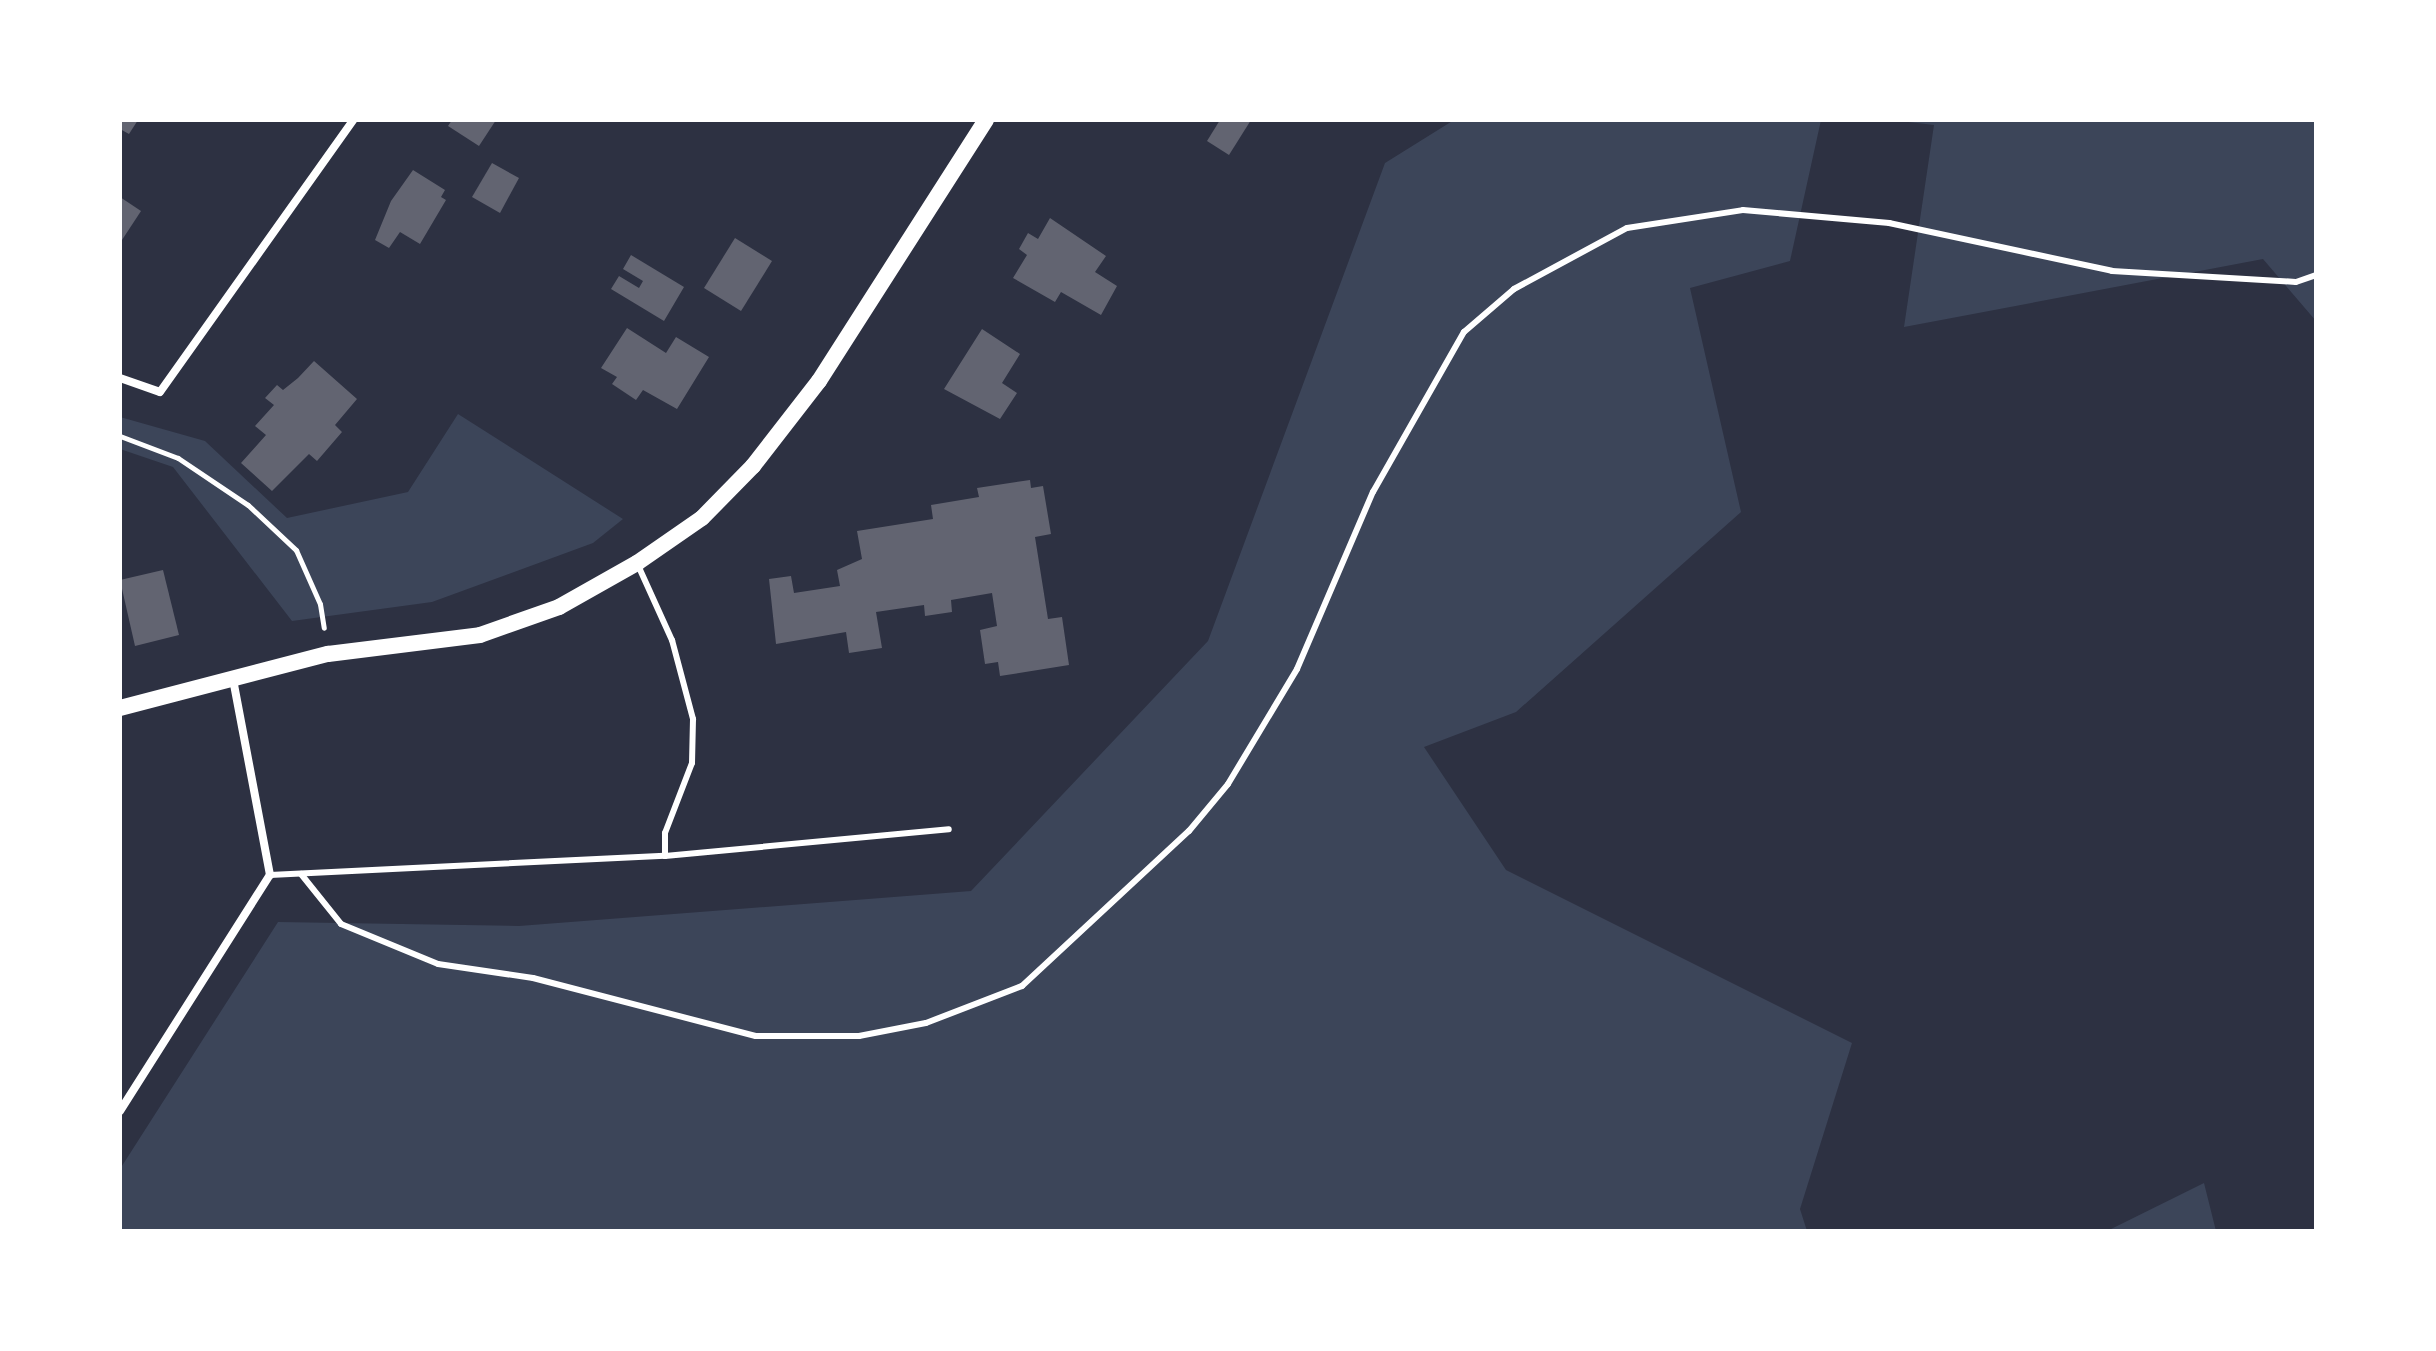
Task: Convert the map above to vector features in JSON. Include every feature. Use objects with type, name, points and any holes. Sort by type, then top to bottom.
[{"type":"main road","points":[[120,708],[328,654],[480,635],[559,607],[637,563],[702,518],[753,466],[819,381],[986,120]]},
{"type":"street","points":[[120,378],[160,392],[353,120]]},
{"type":"street","points":[[120,1111],[270,875],[233,678]]},
{"type":"lane","points":[[301,874],[341,924],[438,964],[533,978],[756,1036],[859,1036],[926,1023],[1022,986],[1189,831],[1228,784],[1297,669],[1373,492],[1464,332],[1514,289],[1627,228],[1743,210],[1889,223],[2112,271],[2296,282],[2316,275]]},
{"type":"lane","points":[[637,563],[672,640],[693,719],[692,763],[665,833],[665,856]]},
{"type":"lane","points":[[270,875],[665,856],[949,829]]},
{"type":"path","points":[[120,436],[178,458],[217,481],[296,550],[320,604],[328,654]]},
{"type":"shaded area","points":[[1454,120],[1821,120],[1790,261],[1690,288],[1741,512],[1516,712],[1424,747],[1506,870],[1852,1043],[1800,1209],[1807,1231],[120,1231],[120,1169],[278,922],[519,926],[971,891],[1208,641],[1385,163]]},
{"type":"shaded area","points":[[1891,120],[2316,120],[2316,321],[2263,259],[1904,327],[1934,125]]},
{"type":"shaded area","points":[[458,414],[623,519],[593,543],[432,602],[292,621],[173,467],[120,449],[120,417],[205,441],[287,518],[408,492]]},
{"type":"shaded area","points":[[2204,1183],[2216,1231],[2107,1231]]},
{"type":"building","points":[[120,120],[138,120],[129,134],[120,129]]},
{"type":"building","points":[[452,120],[496,120],[479,146],[448,126]]},
{"type":"building","points":[[1220,120],[1251,120],[1229,155],[1207,141]]},
{"type":"building","points":[[492,163],[519,178],[500,213],[472,197]]},
{"type":"building","points":[[413,170],[445,190],[441,197],[446,200],[420,244],[400,232],[389,248],[375,240],[391,201]]},
{"type":"building","points":[[120,197],[141,211],[120,243]]},
{"type":"building","points":[[1050,218],[1106,256],[1095,272],[1117,286],[1101,315],[1061,292],[1055,302],[1013,278],[1027,255],[1019,249],[1028,233],[1038,239]]},
{"type":"building","points":[[735,238],[772,261],[741,311],[704,288]]},
{"type":"building","points":[[631,255],[684,287],[664,321],[611,289],[619,276],[639,288],[643,281],[623,269]]},
{"type":"building","points":[[627,328],[666,353],[676,337],[709,357],[677,409],[643,390],[636,400],[612,384],[617,377],[601,368]]},
{"type":"building","points":[[982,329],[1020,354],[1002,383],[1017,393],[1000,419],[944,389]]},
{"type":"building","points":[[314,361],[357,399],[335,425],[342,432],[317,461],[309,454],[272,491],[241,463],[266,435],[255,426],[274,405],[265,398],[277,385],[283,390]]},
{"type":"building","points":[[1030,480],[1031,488],[1043,486],[1051,534],[1035,537],[1048,619],[1062,617],[1069,665],[1000,676],[998,662],[985,664],[980,630],[997,626],[992,593],[951,600],[952,612],[925,616],[924,605],[876,612],[882,648],[849,653],[846,632],[776,644],[769,579],[791,576],[794,593],[840,586],[837,570],[862,559],[857,531],[933,519],[931,505],[979,497],[977,488]]},
{"type":"building","points":[[163,570],[179,635],[135,646],[120,580]]}]
